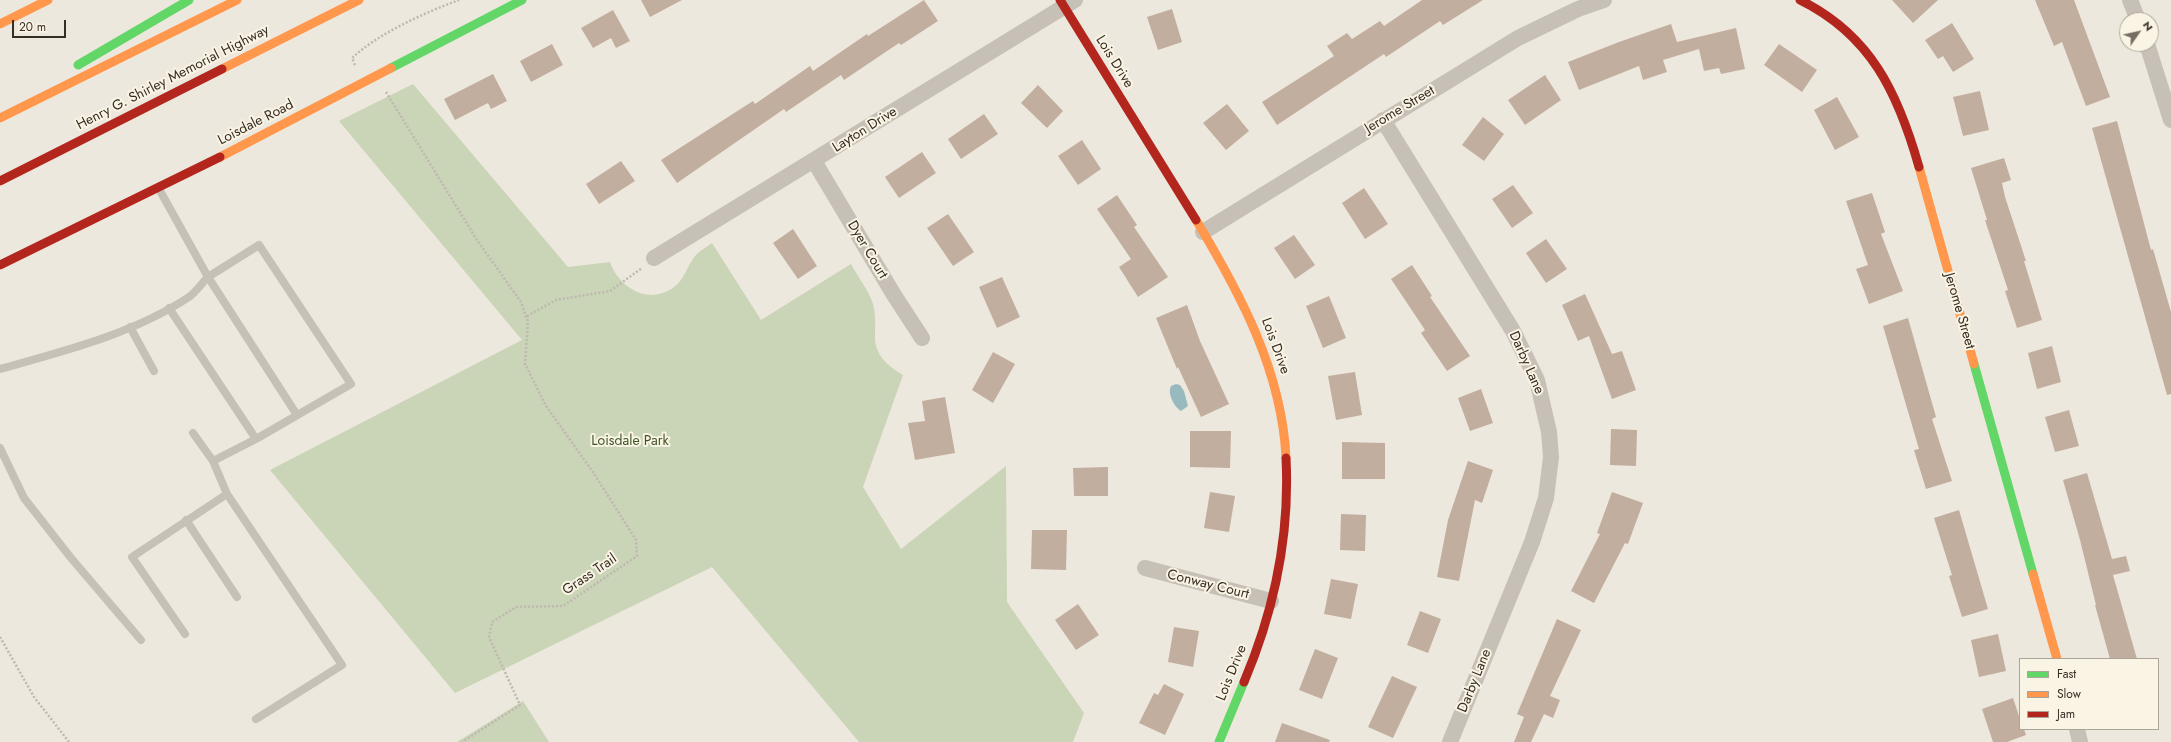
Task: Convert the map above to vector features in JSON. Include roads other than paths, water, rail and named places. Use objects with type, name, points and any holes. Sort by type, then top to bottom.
[{"type":"main road","points":[[0,24],[48,0]]},
{"type":"main road","points":[[67,71],[189,0]]},
{"type":"main road","points":[[0,118],[237,0]]},
{"type":"main road","name":"Henry G. Shirley Memorial Highway","points":[[0,180],[359,0]]},
{"type":"main road","name":"Loisdale Road","points":[[0,266],[159,188],[522,0]]},
{"type":"main road","name":"Jerome Street","points":[[1800,0],[1832,18],[1851,34],[1871,56],[1887,79],[1899,105],[1910,136],[2057,658]]},
{"type":"main road","name":"Lois Drive","points":[[1066,2],[1203,232],[1252,322],[1273,382],[1280,415],[1286,466],[1286,517],[1283,541],[1271,601],[1255,655],[1219,742]]},
{"type":"main road","points":[[0,108],[20,97]]},
{"type":"street","name":"Jerome Street","points":[[1203,232],[1518,38],[1578,9],[1604,0]]},
{"type":"street","points":[[2130,0],[2135,12]]},
{"type":"street","name":"Layton Drive","points":[[654,258],[814,161],[1066,2]]},
{"type":"street","points":[[2150,52],[2171,120]]},
{"type":"street","name":"Darby Lane","points":[[1383,120],[1513,331],[1537,380],[1549,432],[1550,457],[1546,498],[1532,542],[1450,742]]},
{"type":"street","name":"Dyer Court","points":[[814,161],[894,296],[922,338]]},
{"type":"street","name":"Conway Court","points":[[1145,568],[1271,601]]},
{"type":"street","points":[[2077,730],[2080,742]]},
{"type":"lane","points":[[159,188],[208,277],[297,415]]},
{"type":"lane","points":[[0,368],[78,347],[169,308],[190,296],[208,277],[259,245],[351,384],[256,439],[213,460]]},
{"type":"lane","points":[[169,308],[256,439]]},
{"type":"lane","points":[[130,326],[154,371]]},
{"type":"lane","points":[[193,434],[213,460],[227,494],[342,665],[256,719]]},
{"type":"lane","points":[[0,448],[24,498],[141,640]]},
{"type":"lane","points":[[185,634],[132,558],[186,520],[227,494]]},
{"type":"lane","points":[[186,520],[237,597]]},
{"type":"water","points":[[1176,384],[1180,385],[1184,391],[1188,406],[1181,411],[1172,400],[1170,392],[1171,386]]},
{"type":"park label","name":"Loisdale Park","points":[[630,442]]}]
